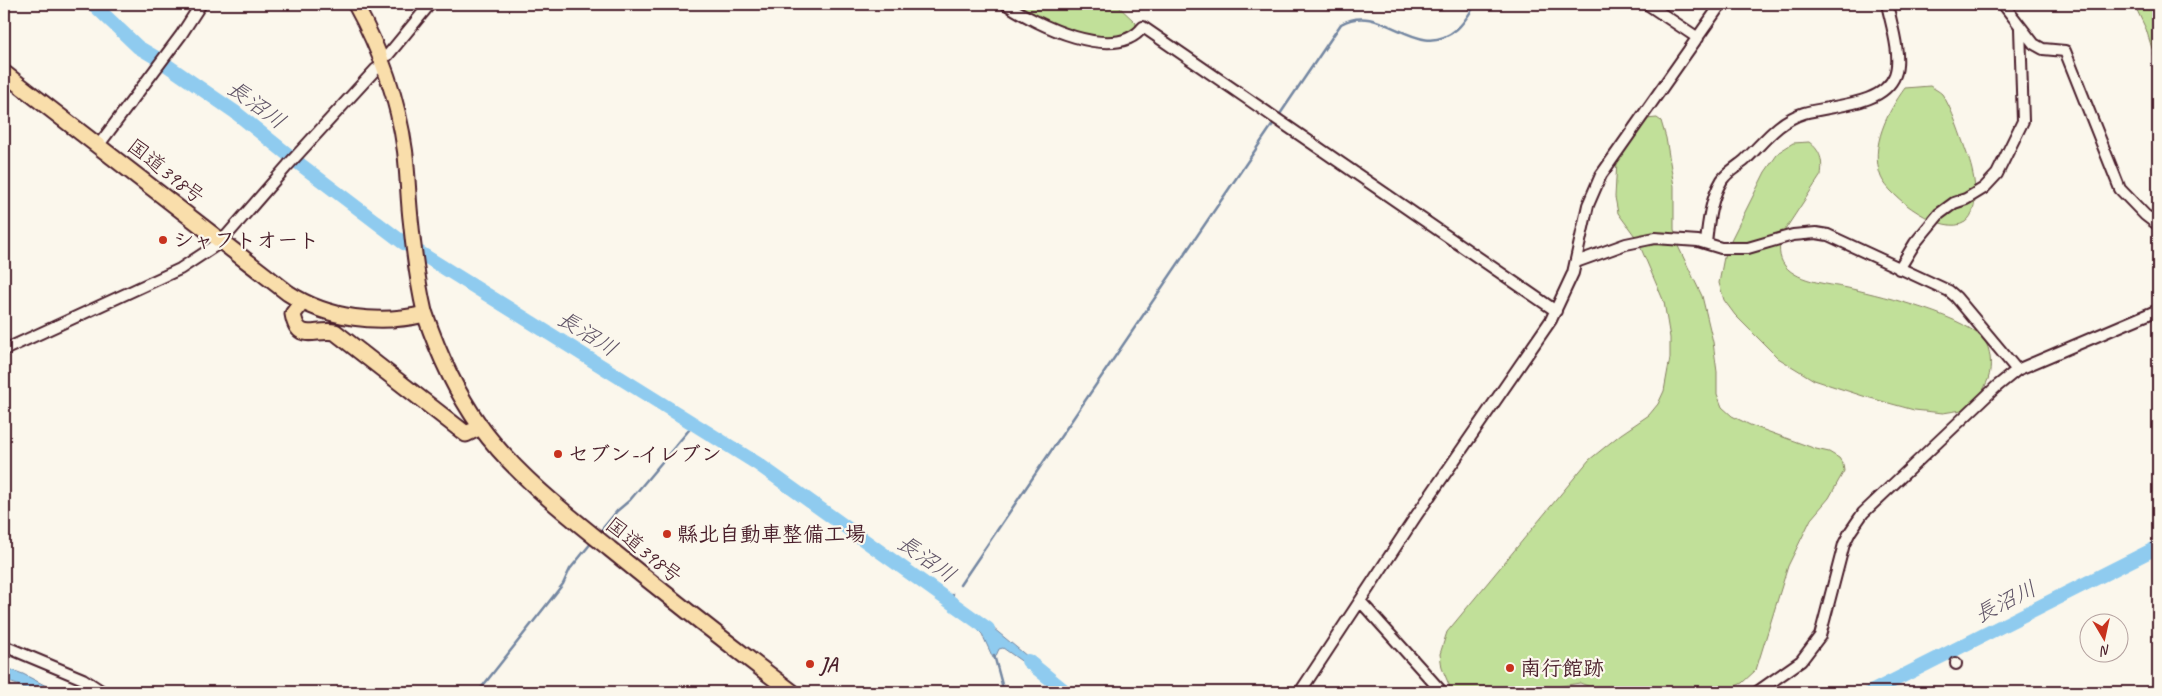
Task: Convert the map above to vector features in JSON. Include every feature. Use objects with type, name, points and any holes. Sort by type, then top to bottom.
[{"type":"highway","name":"国道398号","points":[[4,73],[221,242],[302,302],[338,314],[374,319],[402,318],[425,314],[452,379],[464,401],[481,427],[524,474],[587,531],[697,620],[792,692]]},
{"type":"highway","points":[[302,302],[293,314],[294,323],[300,331],[307,334],[327,330],[334,332],[466,434],[481,427]]},
{"type":"main road","points":[[355,4],[388,78],[398,114],[405,151],[418,280],[425,314]]},
{"type":"street","points":[[98,146],[201,4]]},
{"type":"street","points":[[388,55],[430,4]]},
{"type":"street","points":[[1006,4],[1026,18],[1042,26],[1101,42],[1121,42],[1137,34],[1142,27],[1556,311]]},
{"type":"street","points":[[1647,4],[1698,38]]},
{"type":"street","points":[[1300,692],[1416,516],[1556,311],[1569,284],[1576,262],[1588,206],[1601,175],[1721,4]]},
{"type":"street","points":[[1706,243],[1713,204],[1723,178],[1744,161],[1770,134],[1803,114],[1875,96],[1888,87],[1895,74],[1897,60],[1887,4]]},
{"type":"street","points":[[2003,4],[2034,44],[2043,49],[2065,51],[2120,189],[2145,215],[2158,225]]},
{"type":"street","points":[[1899,269],[1915,244],[1939,214],[1954,203],[1966,199],[1984,188],[1997,174],[2023,121],[2020,28]]},
{"type":"street","points":[[4,350],[180,269],[221,242],[376,69]]},
{"type":"street","points":[[1576,262],[1641,240],[1665,238],[1706,243],[1721,248],[1748,248],[1793,235],[1816,233],[1845,242],[1949,291],[2017,370]]},
{"type":"street","points":[[1757,692],[1801,661],[1820,636],[1844,544],[1863,513],[1996,387],[2017,370],[2158,310]]},
{"type":"street","points":[[1361,602],[1442,692]]},
{"type":"street","points":[[4,646],[83,680],[104,692]]},
{"type":"green space","points":[[1016,4],[1116,4],[1136,23],[1135,29],[1123,35],[1108,37],[1092,36],[1058,26]]},
{"type":"green space","points":[[2134,4],[2158,4],[2158,68],[2146,29]]},
{"type":"green space","points":[[1930,86],[1942,94],[1949,107],[1970,161],[1974,180],[1975,200],[1973,209],[1965,222],[1956,225],[1931,220],[1906,204],[1886,185],[1881,177],[1878,166],[1879,142],[1892,107],[1905,88]]},
{"type":"green space","points":[[1657,118],[1661,121],[1666,138],[1674,186],[1674,229],[1677,244],[1702,296],[1713,342],[1717,372],[1717,394],[1722,407],[1732,416],[1750,425],[1829,452],[1839,458],[1843,464],[1844,471],[1829,498],[1811,519],[1788,566],[1756,670],[1742,683],[1724,692],[1604,692],[1580,683],[1550,688],[1544,692],[1452,692],[1442,668],[1440,654],[1447,632],[1589,460],[1621,434],[1649,415],[1658,404],[1664,391],[1670,358],[1670,338],[1664,302],[1637,239],[1618,213],[1615,197],[1617,160],[1635,125],[1646,119]]},
{"type":"green space","points":[[1809,142],[1816,149],[1820,157],[1822,165],[1821,175],[1781,236],[1780,252],[1783,263],[1791,272],[1807,279],[1904,302],[1945,316],[1977,334],[1988,347],[1990,369],[1985,387],[1968,409],[1943,413],[1914,410],[1814,380],[1778,358],[1735,315],[1724,300],[1719,283],[1725,252],[1765,172],[1779,152],[1793,143]]},
{"type":"water","points":[[976,614],[1045,671],[1041,675],[1003,648],[999,649],[995,658],[993,658],[982,634],[969,621]]},
{"type":"water","points":[[4,667],[23,674],[58,692],[36,692],[4,680]]},
{"type":"waterway","name":"長沼川","points":[[93,4],[138,47],[235,112],[401,241],[758,464],[988,629]]},
{"type":"waterway","points":[[1278,117],[1341,24],[1356,19],[1371,20],[1427,40],[1442,38],[1457,29],[1476,4]]},
{"type":"waterway","points":[[960,585],[1275,121]]},
{"type":"waterway","points":[[598,534],[617,511],[630,500],[694,424]]},
{"type":"waterway","points":[[478,692],[563,584],[570,569],[592,542]]},
{"type":"waterway","name":"長沼川","points":[[1871,692],[2158,547]]},
{"type":"waterway","name":"長沼川","points":[[950,601],[953,594]]},
{"type":"waterway","points":[[994,655],[1004,692]]},
{"type":"waterway","name":"長沼川","points":[[1028,661],[1066,692]]},
{"type":"place","name":"シャフトオート","points":[[163,240]]},
{"type":"place","name":"セブン-イレブン","points":[[558,454]]},
{"type":"place","name":"縣北自動車整備工場","points":[[667,534]]},
{"type":"place","name":"JA","points":[[810,664]]},
{"type":"place","name":"南行館跡","points":[[1510,668]]}]
